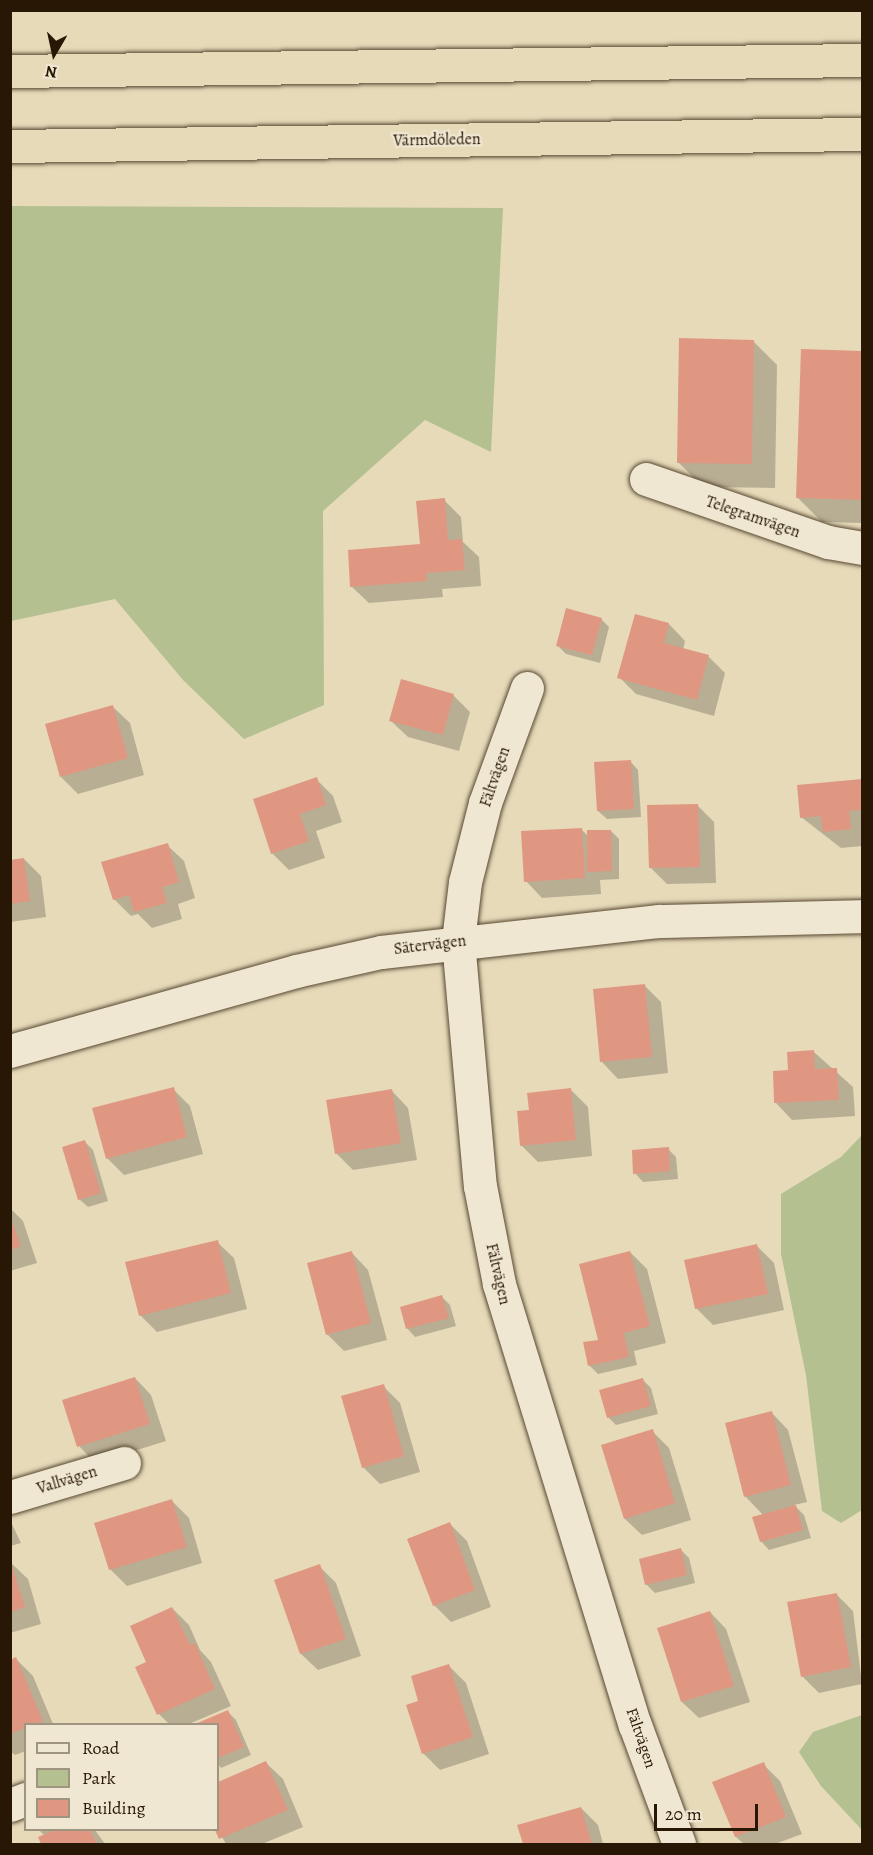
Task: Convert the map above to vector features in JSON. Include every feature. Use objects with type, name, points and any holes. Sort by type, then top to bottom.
[{"type":"highway","points":[[10,71],[862,60]]},
{"type":"highway","name":"Värmdöleden","points":[[10,146],[862,134]]},
{"type":"street","name":"Telegramvägen","points":[[646,479],[828,542],[862,548]]},
{"type":"street","name":"Fältvägen","points":[[527,687],[485,803],[465,882],[458,941],[480,1186],[499,1284],[635,1725],[680,1845]]},
{"type":"street","name":"Sätervägen","points":[[10,1051],[296,971],[381,952],[458,941],[660,921],[862,916]]},
{"type":"street","name":"Vallvägen","points":[[10,1497],[124,1463]]},
{"type":"green space","points":[[11,206],[503,208],[491,452],[425,420],[323,511],[324,705],[244,739],[183,680],[115,599],[11,621]]},
{"type":"green space","points":[[862,1135],[862,1510],[841,1523],[822,1511],[806,1375],[781,1254],[781,1194],[841,1157]]},
{"type":"green space","points":[[862,1715],[862,1830],[821,1786],[799,1752],[813,1732]]},
{"type":"building","points":[[679,338],[754,340],[752,464],[677,463]]},
{"type":"building","points":[[801,349],[862,351],[862,500],[796,498]]},
{"type":"building","points":[[445,498],[448,540],[462,539],[465,570],[426,573],[427,581],[350,587],[348,550],[420,544],[416,501]]},
{"type":"building","points":[[566,608],[602,618],[592,655],[556,646]]},
{"type":"building","points":[[635,614],[669,623],[664,643],[709,655],[697,700],[617,678]]},
{"type":"building","points":[[401,679],[454,694],[443,735],[389,721]]},
{"type":"building","points":[[113,705],[128,758],[60,777],[45,724]]},
{"type":"building","points":[[631,760],[634,809],[597,811],[594,762]]},
{"type":"building","points":[[317,777],[326,805],[300,814],[309,841],[271,854],[253,799]]},
{"type":"building","points":[[862,779],[862,810],[849,811],[851,829],[823,832],[821,816],[800,818],[797,785]]},
{"type":"building","points":[[698,804],[700,867],[649,868],[647,805]]},
{"type":"building","points":[[582,828],[585,878],[524,882],[521,831]]},
{"type":"building","points":[[587,830],[611,830],[612,871],[587,872]]},
{"type":"building","points":[[168,843],[179,882],[162,887],[167,903],[134,912],[129,895],[113,900],[101,862]]},
{"type":"building","points":[[24,858],[30,901],[10,904],[10,860]]},
{"type":"building","points":[[645,984],[652,1057],[600,1062],[593,989]]},
{"type":"building","points":[[814,1050],[815,1069],[837,1068],[839,1100],[774,1103],[773,1071],[788,1070],[787,1052]]},
{"type":"building","points":[[174,1087],[187,1137],[106,1159],[92,1108]]},
{"type":"building","points":[[571,1088],[576,1140],[520,1146],[517,1111],[529,1110],[527,1093]]},
{"type":"building","points":[[392,1089],[401,1143],[335,1154],[326,1100]]},
{"type":"building","points":[[85,1140],[101,1193],[78,1200],[62,1147]]},
{"type":"building","points":[[669,1147],[670,1171],[633,1174],[632,1150]]},
{"type":"building","points":[[10,1216],[21,1246],[10,1250]]},
{"type":"building","points":[[218,1240],[231,1293],[139,1316],[125,1262]]},
{"type":"building","points":[[757,1244],[768,1294],[695,1309],[684,1260]]},
{"type":"building","points":[[352,1251],[371,1323],[326,1335],[307,1263]]},
{"type":"building","points":[[630,1251],[650,1326],[624,1333],[629,1357],[588,1366],[583,1342],[598,1340],[579,1264]]},
{"type":"building","points":[[442,1295],[449,1318],[406,1329],[400,1307]]},
{"type":"building","points":[[135,1377],[150,1424],[77,1447],[62,1400]]},
{"type":"building","points":[[643,1378],[651,1406],[607,1418],[599,1390]]},
{"type":"building","points":[[384,1384],[404,1456],[362,1468],[341,1396]]},
{"type":"building","points":[[772,1411],[791,1485],[744,1497],[725,1423]]},
{"type":"building","points":[[653,1429],[675,1503],[624,1519],[601,1445]]},
{"type":"building","points":[[172,1499],[187,1547],[109,1570],[94,1523]]},
{"type":"building","points":[[796,1505],[803,1530],[760,1542],[752,1517]]},
{"type":"building","points":[[450,1522],[475,1590],[433,1606],[407,1539]]},
{"type":"building","points":[[681,1548],[687,1575],[645,1585],[639,1559]]},
{"type":"building","points":[[10,1560],[25,1607],[10,1612]]},
{"type":"building","points":[[320,1564],[346,1639],[300,1654],[274,1580]]},
{"type":"building","points":[[837,1593],[851,1667],[801,1677],[787,1602]]},
{"type":"building","points":[[172,1607],[190,1645],[195,1643],[215,1689],[157,1715],[135,1667],[146,1662],[130,1626]]},
{"type":"building","points":[[710,1611],[734,1686],[681,1702],[657,1628]]},
{"type":"building","points":[[16,1657],[43,1721],[24,1723],[24,1728],[10,1734],[10,1660]]},
{"type":"building","points":[[449,1664],[473,1737],[422,1754],[406,1705],[418,1701],[411,1676]]},
{"type":"building","points":[[228,1710],[244,1747],[219,1758],[219,1723],[197,1723]]},
{"type":"building","points":[[266,1761],[288,1810],[219,1839],[215,1831],[219,1831],[219,1782]]},
{"type":"building","points":[[764,1762],[786,1817],[735,1837],[712,1782]]},
{"type":"building","points":[[581,1807],[592,1844],[523,1844],[517,1825]]},
{"type":"building","points":[[53,1831],[90,1831],[97,1844],[41,1844],[38,1837]]}]
